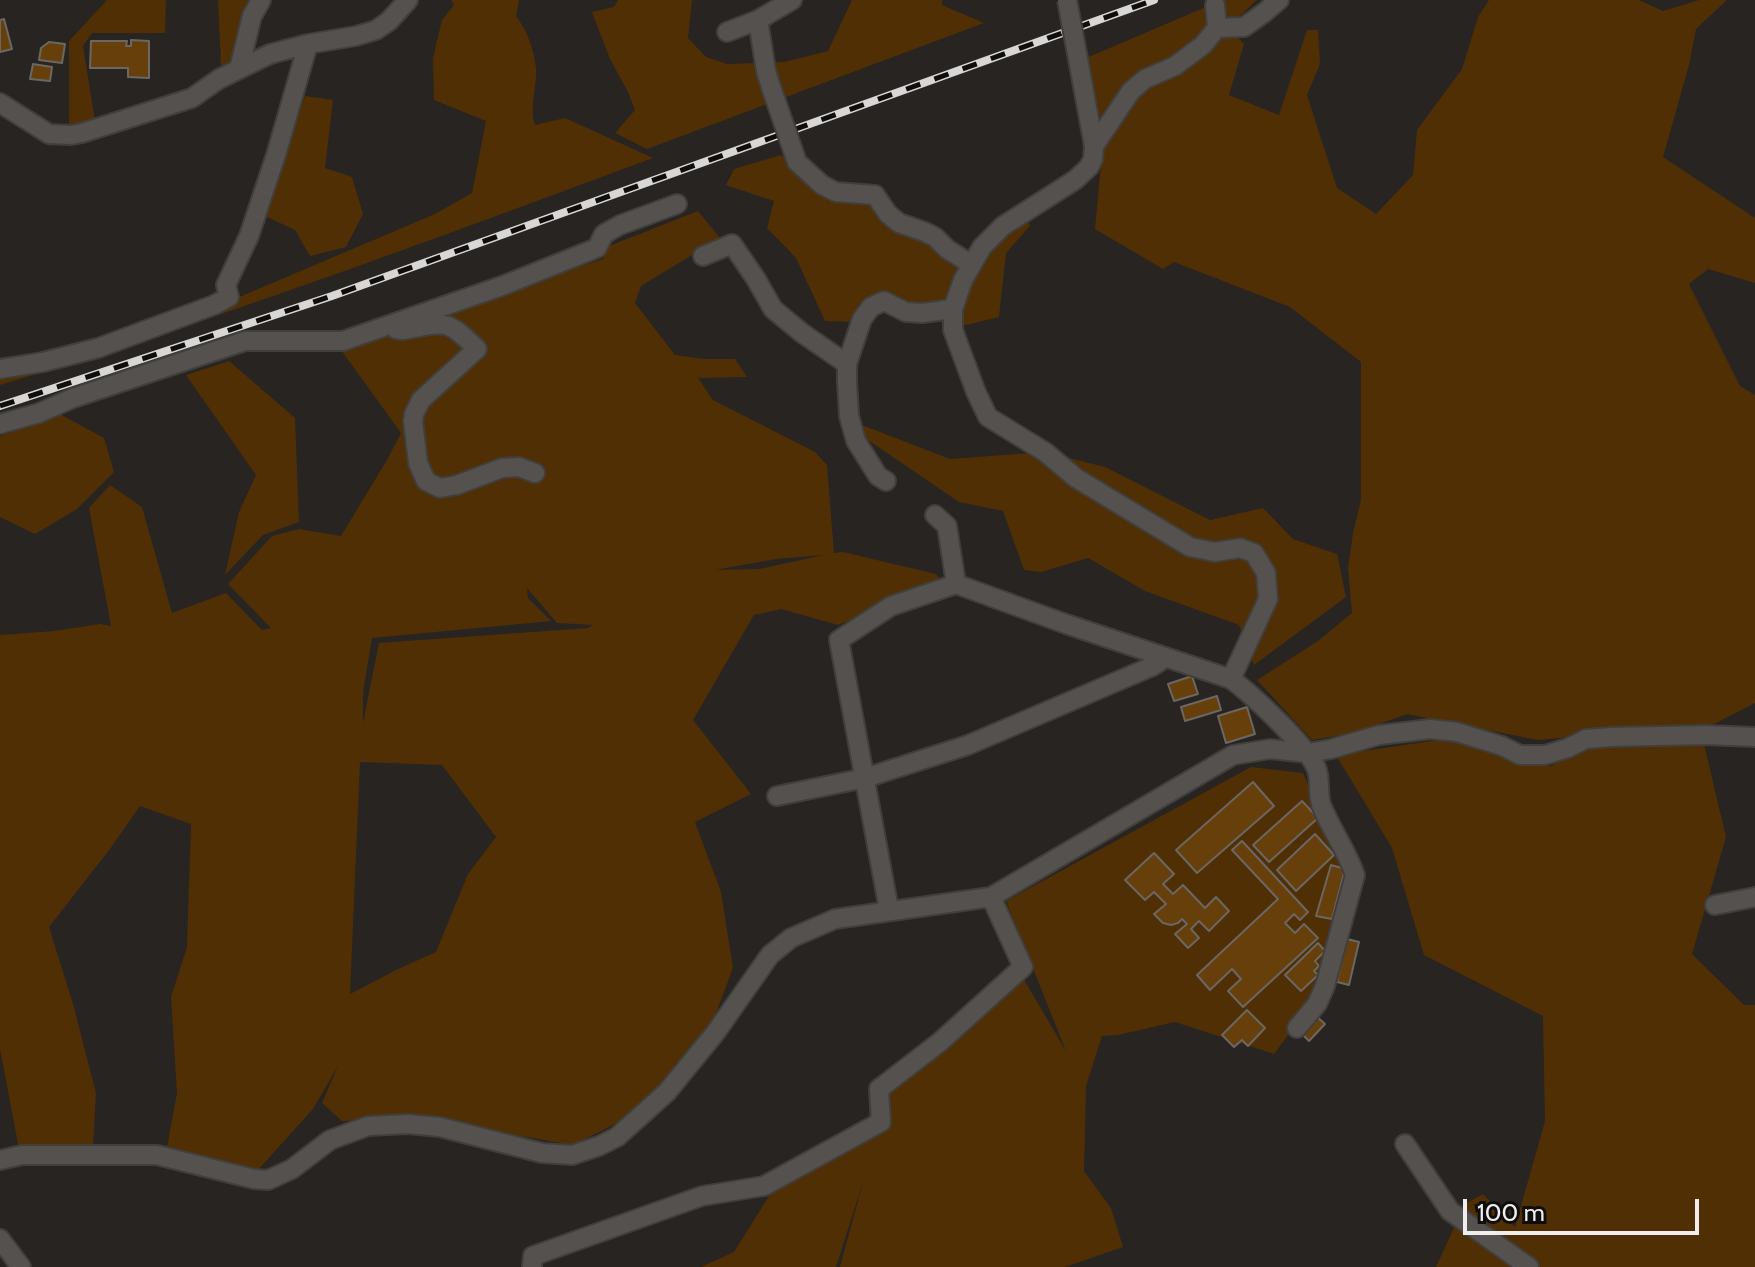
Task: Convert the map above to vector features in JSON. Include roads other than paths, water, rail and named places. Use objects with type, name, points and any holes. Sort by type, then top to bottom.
[{"type":"street","points":[[239,69],[252,16],[261,0]]},
{"type":"street","points":[[0,103],[49,134],[71,135],[192,98],[219,79],[270,54],[376,30],[408,0]]},
{"type":"street","points":[[727,32],[758,20],[792,0]]},
{"type":"street","points":[[1067,0],[1094,146],[1093,159],[1075,180],[1003,226],[982,247],[963,280],[953,309],[953,330],[988,417],[1045,452],[1076,478],[1190,547],[1215,552],[1240,548],[1254,553],[1266,573],[1268,599],[1231,679]]},
{"type":"street","points":[[1217,28],[1244,27],[1279,0]]},
{"type":"street","points":[[1094,146],[1131,91],[1145,79],[1175,66],[1203,45],[1217,28],[1215,5]]},
{"type":"street","points":[[758,20],[766,71],[797,162],[822,185],[836,192],[875,195],[888,214],[899,223],[935,237],[972,265]]},
{"type":"street","points":[[0,369],[98,348],[229,297],[226,285],[249,236],[308,44]]},
{"type":"street","points":[[0,424],[245,341],[343,341],[502,286],[597,248],[604,234],[620,225],[677,204]]},
{"type":"street","points":[[703,256],[732,244],[773,309],[847,364]]},
{"type":"street","points":[[886,481],[878,476],[856,441],[849,416],[847,364],[862,319],[871,307],[884,301],[906,312],[953,309]]},
{"type":"street","points":[[382,327],[403,330],[444,323],[457,329],[477,349],[421,400],[414,414],[418,463],[426,481],[440,488],[502,468],[519,467],[535,473]]},
{"type":"street","points":[[935,515],[947,526],[956,584]]},
{"type":"street","points":[[889,910],[839,640],[891,606],[956,584],[1231,679],[1248,692],[1308,753],[1318,771],[1320,805],[1355,875],[1325,986],[1317,1004],[1297,1028]]},
{"type":"street","points":[[777,796],[865,778],[968,745],[1153,666],[1166,657]]},
{"type":"street","points":[[0,1160],[22,1155],[157,1155],[268,1180],[292,1169],[330,1140],[368,1126],[408,1124],[440,1127],[542,1153],[572,1155],[617,1137],[667,1092],[716,1032],[770,955],[791,938],[835,919],[991,897],[1233,755],[1270,749],[1308,753],[1379,735],[1430,729],[1457,732],[1520,755],[1545,755],[1586,739],[1612,737],[1755,737]]},
{"type":"street","points":[[532,1267],[533,1256],[702,1196],[764,1186],[881,1122],[879,1089],[940,1042],[1023,967],[991,897]]},
{"type":"street","points":[[1715,905],[1755,897]]},
{"type":"street","points":[[1405,1144],[1450,1211],[1529,1267]]},
{"type":"street","points":[[0,1239],[21,1267]]},
{"type":"railway","points":[[0,406],[332,296],[1154,0]]}]
